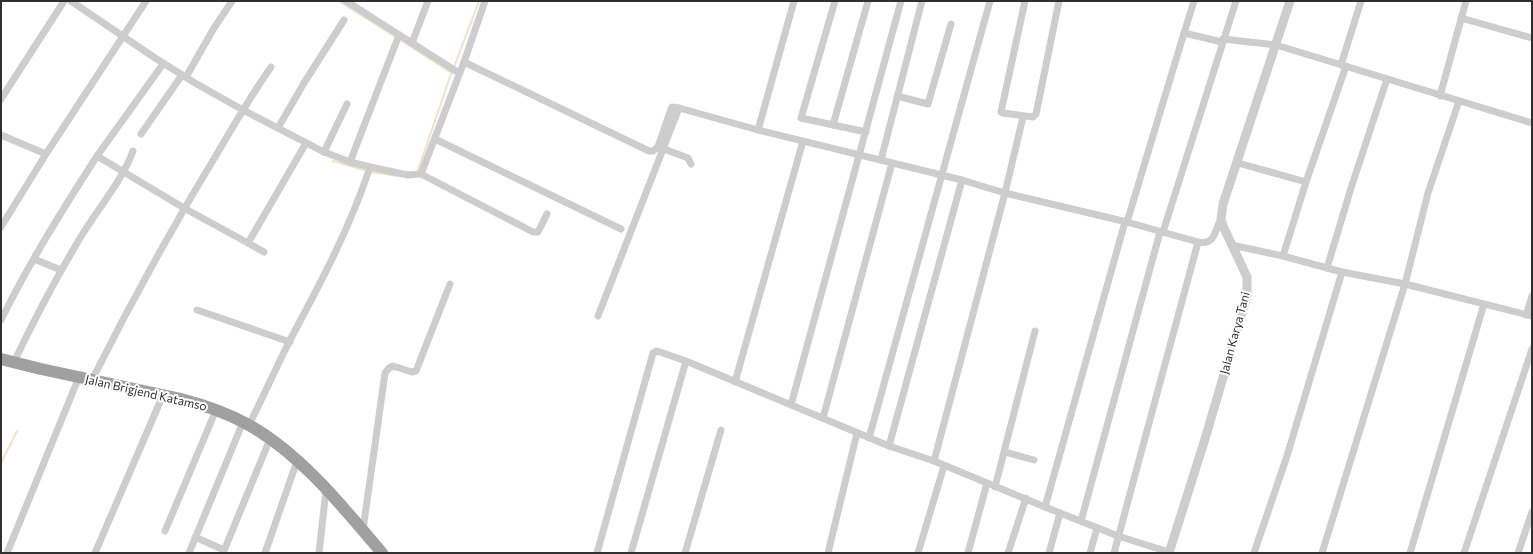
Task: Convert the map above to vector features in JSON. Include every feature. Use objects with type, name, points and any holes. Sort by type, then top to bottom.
[{"type":"highway","name":"Jalan Brigjend Katamso","points":[[1,358],[163,395],[216,410],[246,423],[270,439],[297,461],[363,530],[382,553]]},
{"type":"street","points":[[1,99],[64,1]]},
{"type":"street","points":[[71,1],[184,76],[243,110],[324,152],[369,171],[408,175],[421,174],[533,232],[538,232],[547,214]]},
{"type":"street","points":[[1,228],[46,154],[124,37],[146,1]]},
{"type":"street","points":[[141,134],[184,76],[232,1]]},
{"type":"street","points":[[346,1],[459,73]]},
{"type":"street","points":[[412,43],[428,1]]},
{"type":"street","points":[[421,174],[464,62],[485,1]]},
{"type":"street","points":[[758,130],[794,1]]},
{"type":"street","points":[[835,1],[801,118],[866,132]]},
{"type":"street","points":[[833,125],[868,1]]},
{"type":"street","points":[[790,405],[860,155],[901,1]]},
{"type":"street","points":[[881,160],[922,1]]},
{"type":"street","points":[[869,438],[990,1]]},
{"type":"street","points":[[1025,1],[1001,110],[1003,113],[1022,117],[1032,117],[1036,115],[1059,1]]},
{"type":"street","points":[[1045,507],[1126,222],[1194,1]]},
{"type":"street","points":[[1081,522],[1161,232],[1236,1]]},
{"type":"street","name":"Jalan Karya Tani","points":[[1169,552],[1205,439],[1247,296],[1247,277],[1222,226],[1221,219],[1223,204],[1238,163],[1290,1]]},
{"type":"street","points":[[1283,256],[1344,65],[1361,1]]},
{"type":"street","points":[[1440,96],[1466,1]]},
{"type":"street","points":[[1461,18],[1532,38]]},
{"type":"street","points":[[278,128],[312,70],[344,20]]},
{"type":"street","points":[[897,96],[928,104],[951,24]]},
{"type":"street","points":[[1184,33],[1222,41],[1276,45],[1532,123]]},
{"type":"street","points":[[350,162],[399,35]]},
{"type":"street","points":[[464,62],[649,151],[653,151],[658,147],[671,108],[674,107],[758,130],[962,180],[1005,193],[1126,222],[1198,242],[1207,242],[1212,240],[1221,219]]},
{"type":"street","points":[[1,320],[34,259],[97,156],[164,64]]},
{"type":"street","points":[[92,380],[116,332],[184,208],[243,110],[271,67]]},
{"type":"street","points":[[1327,268],[1351,188],[1387,79]]},
{"type":"street","points":[[1322,553],[1405,284],[1428,193],[1459,101]]},
{"type":"street","points":[[324,152],[347,104]]},
{"type":"street","points":[[598,316],[679,108]]},
{"type":"street","points":[[934,461],[1005,193],[1022,117]]},
{"type":"street","points":[[1,135],[46,154]]},
{"type":"street","points":[[435,138],[621,229]]},
{"type":"street","points":[[736,382],[803,141]]},
{"type":"street","points":[[248,242],[306,143]]},
{"type":"street","points":[[664,149],[688,158],[691,164]]},
{"type":"street","points":[[14,362],[33,320],[61,270],[91,221],[124,172],[133,151]]},
{"type":"street","points":[[97,156],[184,208],[264,252]]},
{"type":"street","points":[[823,418],[892,163]]},
{"type":"street","points":[[1238,163],[1306,182]]},
{"type":"street","points":[[189,553],[246,423],[290,342],[338,247],[369,171]]},
{"type":"street","points":[[889,446],[962,180]]},
{"type":"street","points":[[1114,553],[1198,242]]},
{"type":"street","points":[[1231,245],[1283,256],[1342,272],[1405,284],[1529,315],[1532,296]]},
{"type":"street","points":[[34,259],[61,270]]},
{"type":"street","points":[[1254,553],[1287,456],[1342,272]]},
{"type":"street","points":[[363,530],[385,373],[393,366],[412,372],[416,370],[450,284]]},
{"type":"street","points":[[1410,553],[1484,304]]},
{"type":"street","points":[[197,310],[290,342]]},
{"type":"street","points":[[995,487],[1035,331]]},
{"type":"street","points":[[1464,553],[1532,349]]},
{"type":"street","points":[[597,553],[653,353],[657,351],[686,361],[889,446],[934,461],[995,487],[1026,498],[1081,522],[1118,536],[1169,552]]},
{"type":"street","points":[[631,553],[686,361]]},
{"type":"street","points":[[6,553],[79,377]]},
{"type":"street","points":[[95,553],[163,395]]},
{"type":"street","points":[[165,530],[216,410]]},
{"type":"street","points":[[685,553],[721,430]]},
{"type":"street","points":[[828,553],[857,433]]},
{"type":"street","points":[[195,537],[224,551],[270,439]]},
{"type":"street","points":[[1005,452],[1034,460]]},
{"type":"street","points":[[265,553],[297,461]]},
{"type":"street","points":[[918,553],[944,466]]},
{"type":"street","points":[[968,553],[987,483]]},
{"type":"street","points":[[319,553],[326,490]]},
{"type":"street","points":[[1008,553],[1026,498]]},
{"type":"street","points":[[1518,553],[1529,532],[1532,512]]},
{"type":"street","points":[[1049,553],[1060,513]]},
{"type":"street","points":[[1090,553],[1097,528]]},
{"type":"waterway","points":[[339,1],[452,73]]},
{"type":"waterway","points":[[454,67],[479,1]]},
{"type":"waterway","points":[[417,173],[452,71]]},
{"type":"waterway","points":[[333,161],[367,171]]},
{"type":"waterway","points":[[371,172],[398,176]]},
{"type":"waterway","points":[[1,463],[17,431]]}]
